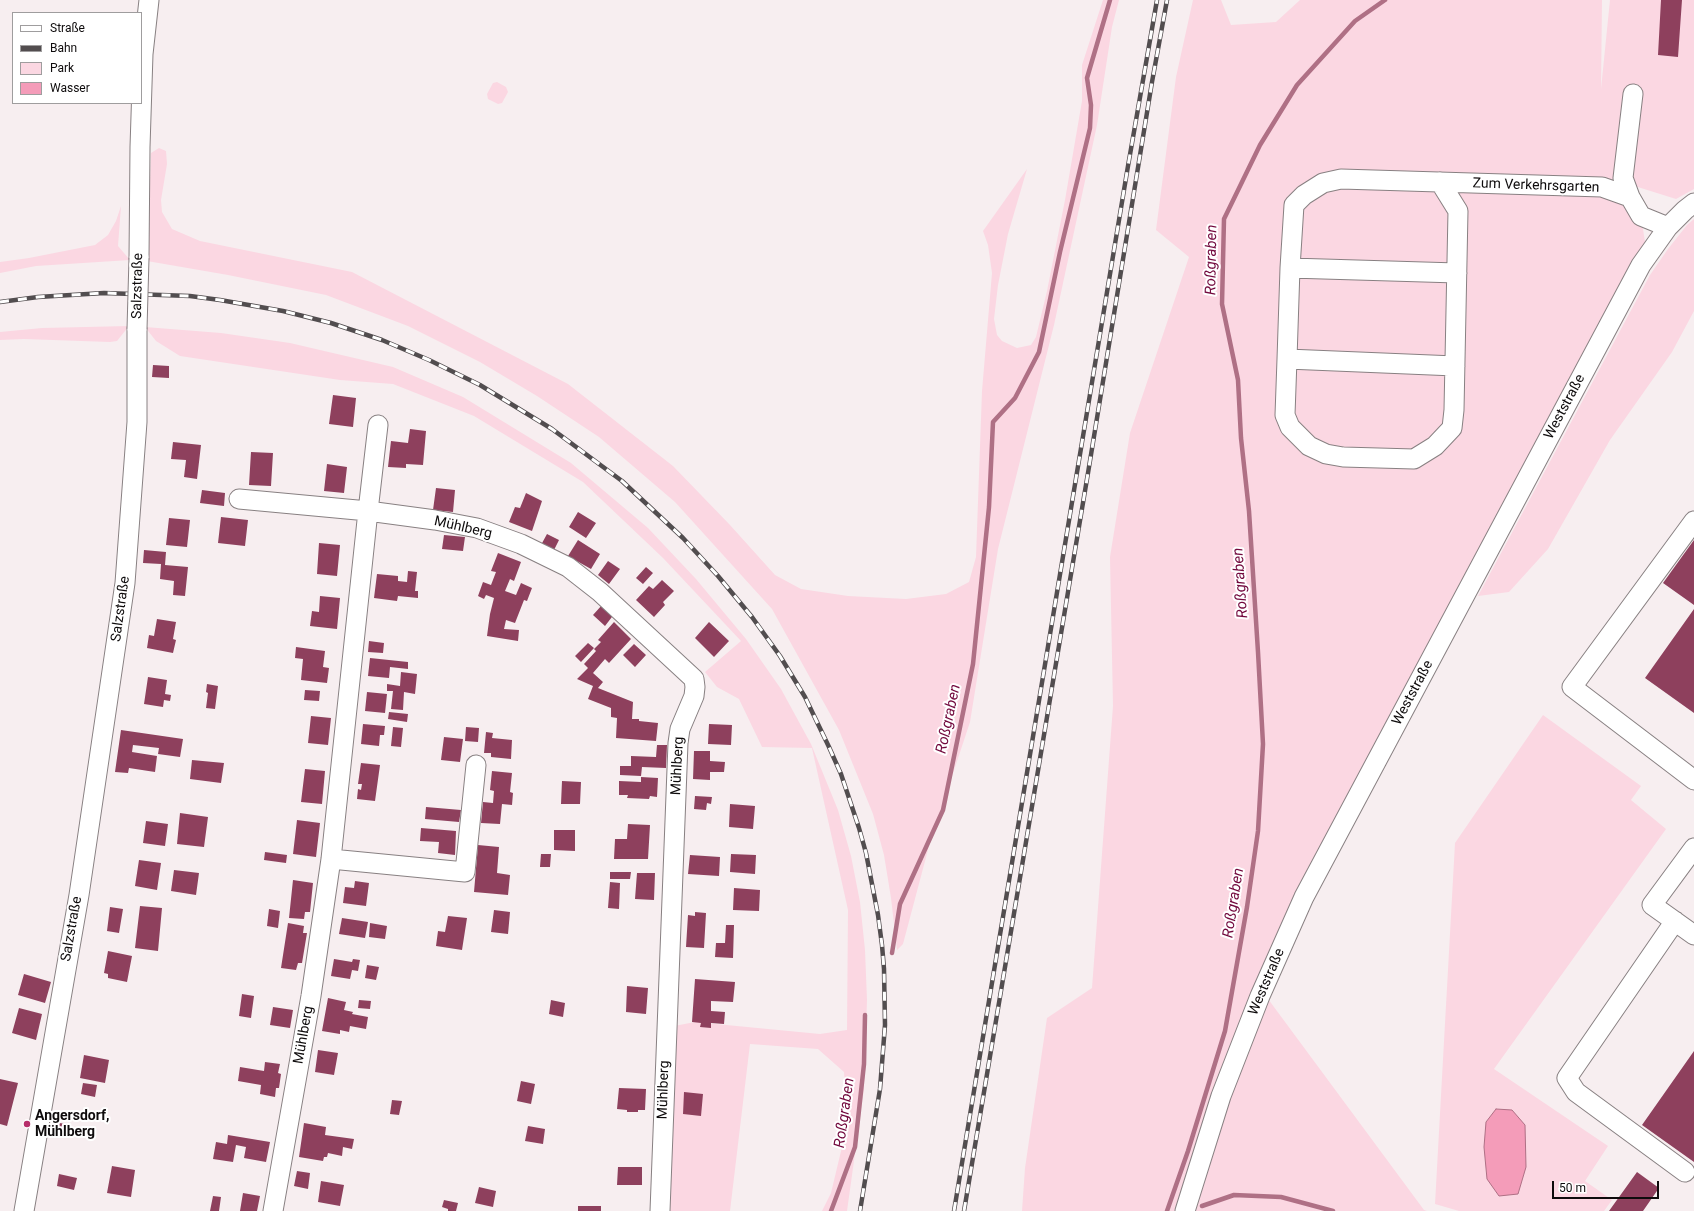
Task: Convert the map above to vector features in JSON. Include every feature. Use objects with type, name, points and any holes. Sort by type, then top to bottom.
[{"type":"street","name":"Salzstraße","points":[[142,85],[148,0]]},
{"type":"street","points":[[1633,94],[1623,178],[1630,197],[1641,216],[1668,227]]},
{"type":"street","name":"Salzstraße","points":[[24,1211],[79,895],[125,583],[137,422],[138,258],[142,104]]},
{"type":"street","name":"Zum Verkehrsgarten","points":[[1440,182],[1458,211],[1454,410],[1452,428],[1435,446],[1414,459],[1343,457],[1326,454],[1309,446],[1290,427],[1285,415],[1290,268],[1294,205],[1304,195],[1323,183],[1341,179],[1440,182],[1602,187],[1630,197]]},
{"type":"street","name":"Weststraße","points":[[1185,1211],[1221,1096],[1260,996],[1304,897],[1641,265],[1668,227],[1694,203]]},
{"type":"street","points":[[1290,268],[1457,273]]},
{"type":"street","points":[[1287,359],[1455,366]]},
{"type":"street","name":"Mühlberg","points":[[273,1211],[311,996],[331,859],[378,425]]},
{"type":"street","name":"Mühlberg","points":[[239,499],[435,520],[477,528],[520,544],[568,567],[600,592],[694,679],[696,687],[694,696],[680,729],[678,743],[660,1211]]},
{"type":"street","points":[[1694,521],[1572,687],[1694,780]]},
{"type":"street","points":[[331,859],[465,872],[476,765]]},
{"type":"street","points":[[1694,848],[1652,905],[1694,935]]},
{"type":"street","points":[[1675,921],[1567,1078],[1576,1092],[1685,1172]]},
{"type":"green space","points":[[1103,0],[1119,0],[1112,27],[1097,125],[1054,325],[998,549],[970,722],[929,846],[903,944],[897,950],[884,855],[873,814],[839,730],[772,609],[675,502],[599,437],[537,396],[480,362],[408,326],[326,295],[228,275],[147,261],[151,153],[159,148],[166,151],[167,164],[161,200],[162,212],[172,229],[200,241],[352,272],[568,384],[673,466],[730,525],[775,575],[801,589],[848,596],[906,599],[946,594],[969,582],[976,557],[982,391],[992,273],[988,245],[983,231],[1027,169],[1008,234],[998,285],[994,319],[997,335],[1002,341],[1017,348],[1031,345],[1036,337],[1047,291],[1065,200],[1082,101],[1082,65]]},
{"type":"green space","points":[[1193,0],[1221,0],[1231,25],[1276,22],[1300,0],[1602,0],[1601,89],[1610,0],[1694,0],[1694,189],[1676,199],[1625,183],[1641,216],[1645,242],[1293,904],[1257,984],[1424,1210],[1427,1211],[1022,1211],[1025,1168],[1047,1018],[1092,988],[1113,706],[1110,557],[1130,433],[1189,257],[1156,230],[1176,77]]},
{"type":"green space","points":[[497,82],[506,87],[508,92],[502,103],[498,104],[488,99],[487,94],[493,83]]},
{"type":"green space","points":[[121,206],[118,246],[130,260],[36,266],[0,273],[0,262],[95,245],[108,235],[116,221]]},
{"type":"green space","points":[[1694,219],[1694,311],[1672,352],[1610,440],[1548,549],[1509,592],[1478,596],[1650,275],[1668,249],[1687,225]]},
{"type":"green space","points":[[129,326],[117,341],[110,342],[24,339],[0,340],[0,332],[42,328]]},
{"type":"green space","points":[[145,327],[221,333],[290,343],[393,367],[463,397],[571,463],[648,528],[696,579],[746,639],[781,689],[811,744],[838,810],[851,856],[860,902],[865,950],[867,1000],[864,1089],[847,1211],[822,1211],[831,1193],[847,1126],[844,1072],[818,1049],[750,1044],[730,1211],[665,1211],[669,1027],[695,1022],[820,1034],[847,1030],[848,910],[812,748],[762,747],[739,699],[717,687],[705,672],[741,641],[663,558],[583,482],[474,416],[393,384],[340,380],[180,356],[156,341]]},
{"type":"green space","points":[[1543,715],[1641,786],[1631,800],[1666,829],[1494,1069],[1608,1146],[1585,1181],[1612,1200],[1604,1211],[1459,1211],[1435,1204],[1455,843]]},
{"type":"water","points":[[1496,1109],[1512,1110],[1525,1125],[1526,1167],[1518,1194],[1499,1196],[1487,1179],[1484,1147],[1486,1122]]},
{"type":"building","points":[[1661,0],[1682,0],[1678,57],[1658,55]]},
{"type":"building","points":[[153,365],[169,366],[169,378],[152,377]]},
{"type":"building","points":[[333,395],[356,398],[353,427],[329,424]]},
{"type":"building","points":[[410,429],[426,431],[423,465],[406,464],[406,468],[388,467],[391,441],[408,443]]},
{"type":"building","points":[[173,442],[201,445],[197,479],[184,477],[186,460],[171,459]]},
{"type":"building","points":[[251,452],[273,453],[271,486],[249,485]]},
{"type":"building","points":[[327,464],[347,467],[344,493],[324,491]]},
{"type":"building","points":[[436,488],[455,490],[453,512],[433,510]]},
{"type":"building","points":[[202,490],[225,493],[224,506],[200,503]]},
{"type":"building","points":[[526,493],[542,501],[532,531],[509,522],[515,507],[520,508]]},
{"type":"building","points":[[578,512],[596,523],[586,538],[569,527]]},
{"type":"building","points":[[221,517],[248,520],[245,546],[218,543]]},
{"type":"building","points":[[169,518],[190,520],[187,547],[166,545]]},
{"type":"building","points":[[547,534],[559,540],[553,552],[541,545]]},
{"type":"building","points":[[444,535],[465,537],[463,551],[442,549]]},
{"type":"building","points":[[578,540],[600,554],[591,569],[568,556]]},
{"type":"building","points":[[1694,540],[1694,605],[1663,583]]},
{"type":"building","points":[[319,543],[340,545],[337,576],[317,574]]},
{"type":"building","points":[[144,550],[166,552],[165,565],[188,567],[185,596],[173,595],[174,581],[160,579],[161,564],[143,563]]},
{"type":"building","points":[[498,553],[521,562],[514,581],[510,579],[505,591],[516,595],[521,583],[532,588],[527,601],[524,600],[515,623],[506,620],[504,629],[519,630],[518,641],[487,636],[494,598],[486,595],[484,599],[478,596],[483,582],[491,585],[496,572],[491,571]]},
{"type":"building","points":[[608,561],[620,569],[609,584],[598,575]]},
{"type":"building","points":[[646,567],[653,573],[643,584],[636,578]]},
{"type":"building","points":[[408,571],[417,572],[415,591],[418,591],[418,598],[398,596],[397,601],[374,598],[377,574],[398,576],[398,581],[407,582]]},
{"type":"building","points":[[662,580],[674,591],[663,602],[665,605],[654,617],[636,600],[649,586],[653,589]]},
{"type":"building","points":[[320,596],[340,598],[337,629],[310,626],[312,611],[319,612]]},
{"type":"building","points":[[602,605],[615,613],[605,626],[593,615]]},
{"type":"building","points":[[1694,609],[1694,713],[1645,678]]},
{"type":"building","points":[[157,619],[176,622],[173,639],[176,640],[173,653],[147,648],[149,635],[154,636]]},
{"type":"building","points":[[614,622],[631,639],[609,663],[605,659],[593,673],[603,682],[598,688],[633,702],[632,719],[658,723],[656,741],[616,738],[617,718],[611,717],[611,708],[588,699],[593,686],[577,679],[588,668],[584,664],[596,651],[594,649],[601,642],[598,640]]},
{"type":"building","points":[[709,622],[729,641],[714,657],[695,638]]},
{"type":"building","points":[[369,641],[384,643],[383,653],[368,652]]},
{"type":"building","points":[[588,643],[594,648],[581,662],[575,656]]},
{"type":"building","points":[[634,644],[646,655],[635,667],[623,655]]},
{"type":"building","points":[[296,647],[325,651],[323,667],[329,668],[327,683],[301,680],[303,659],[295,658]]},
{"type":"building","points":[[370,658],[408,662],[408,669],[390,667],[389,678],[368,676]]},
{"type":"building","points":[[401,672],[417,674],[415,694],[404,692],[403,710],[391,709],[393,691],[387,691],[387,684],[400,686]]},
{"type":"building","points":[[148,677],[167,680],[165,694],[171,695],[170,701],[164,700],[163,707],[144,704]]},
{"type":"building","points":[[207,684],[218,686],[215,709],[206,708],[208,693],[206,692]]},
{"type":"building","points":[[305,690],[320,691],[319,701],[304,700]]},
{"type":"building","points":[[367,692],[387,694],[385,713],[365,711]]},
{"type":"building","points":[[389,712],[408,714],[407,722],[388,719]]},
{"type":"building","points":[[311,716],[331,718],[328,745],[308,743]]},
{"type":"building","points":[[363,724],[385,726],[384,735],[380,735],[379,746],[361,744]]},
{"type":"building","points":[[709,724],[732,725],[731,745],[708,744]]},
{"type":"building","points":[[393,727],[403,728],[401,747],[391,746]]},
{"type":"building","points":[[466,727],[479,728],[478,742],[465,741]]},
{"type":"building","points":[[121,730],[183,739],[180,757],[158,754],[159,748],[133,745],[132,752],[157,756],[155,772],[129,768],[128,773],[115,772]]},
{"type":"building","points":[[486,732],[493,733],[492,738],[512,740],[511,759],[491,757],[491,753],[484,753]]},
{"type":"building","points":[[444,737],[463,739],[460,762],[441,760]]},
{"type":"building","points":[[657,745],[667,745],[666,768],[642,767],[641,776],[620,775],[620,766],[631,766],[631,756],[656,757]]},
{"type":"building","points":[[694,751],[710,751],[710,761],[725,762],[724,772],[710,772],[710,780],[693,779]]},
{"type":"building","points":[[192,760],[224,763],[221,783],[190,779]]},
{"type":"building","points":[[361,763],[380,765],[375,801],[357,799],[358,789],[361,790],[362,784],[358,784]]},
{"type":"building","points":[[305,769],[325,771],[322,804],[301,802]]},
{"type":"building","points":[[492,771],[512,773],[510,792],[513,793],[512,805],[502,804],[500,824],[481,823],[483,802],[493,803],[494,791],[490,790]]},
{"type":"building","points":[[641,777],[658,778],[657,797],[650,796],[649,799],[627,798],[628,795],[619,795],[619,781],[641,782]]},
{"type":"building","points":[[562,781],[581,782],[580,804],[561,804]]},
{"type":"building","points":[[695,796],[712,797],[711,804],[707,803],[706,810],[694,809]]},
{"type":"building","points":[[730,804],[755,806],[753,829],[729,827]]},
{"type":"building","points":[[426,807],[461,810],[459,822],[425,819]]},
{"type":"building","points":[[180,813],[208,817],[204,847],[177,844]]},
{"type":"building","points":[[297,820],[320,823],[316,857],[293,854]]},
{"type":"building","points":[[146,821],[168,824],[165,846],[143,843]]},
{"type":"building","points":[[628,824],[650,825],[648,859],[614,859],[615,839],[627,839]]},
{"type":"building","points":[[421,828],[456,831],[455,855],[438,853],[439,842],[420,841]]},
{"type":"building","points":[[554,830],[575,830],[575,851],[554,850]]},
{"type":"building","points":[[478,845],[499,847],[497,873],[510,875],[508,895],[474,892]]},
{"type":"building","points":[[265,852],[287,855],[286,863],[264,860]]},
{"type":"building","points":[[541,854],[551,854],[550,867],[540,867]]},
{"type":"building","points":[[731,854],[756,855],[755,874],[730,872]]},
{"type":"building","points":[[690,855],[720,857],[719,876],[688,874]]},
{"type":"building","points":[[139,860],[161,863],[157,890],[135,886]]},
{"type":"building","points":[[174,870],[199,873],[196,895],[171,891]]},
{"type":"building","points":[[610,872],[631,872],[630,879],[610,879]]},
{"type":"building","points":[[637,873],[655,873],[654,900],[635,899]]},
{"type":"building","points":[[293,880],[313,883],[310,912],[305,912],[304,919],[289,918]]},
{"type":"building","points":[[355,881],[369,883],[366,906],[343,903],[345,887],[354,888]]},
{"type":"building","points":[[610,882],[620,883],[619,909],[608,908]]},
{"type":"building","points":[[734,888],[760,890],[759,911],[733,910]]},
{"type":"building","points":[[140,906],[162,908],[158,951],[135,948]]},
{"type":"building","points":[[110,907],[123,909],[119,933],[107,931]]},
{"type":"building","points":[[269,909],[280,911],[278,928],[267,926]]},
{"type":"building","points":[[494,910],[510,912],[508,934],[491,932]]},
{"type":"building","points":[[695,912],[706,913],[704,948],[686,947],[688,915],[695,916]]},
{"type":"building","points":[[448,916],[467,918],[462,950],[436,946],[438,931],[445,932]]},
{"type":"building","points":[[342,918],[368,922],[365,938],[339,934]]},
{"type":"building","points":[[288,923],[304,926],[303,933],[307,933],[302,963],[298,963],[296,970],[281,968]]},
{"type":"building","points":[[370,923],[387,926],[385,939],[369,937]]},
{"type":"building","points":[[726,925],[734,925],[733,958],[715,957],[716,943],[725,943]]},
{"type":"building","points":[[108,951],[132,956],[127,982],[108,978],[108,974],[104,973]]},
{"type":"building","points":[[334,959],[352,962],[353,959],[360,960],[358,971],[352,970],[350,979],[331,976]]},
{"type":"building","points":[[367,965],[379,967],[376,980],[365,978]]},
{"type":"building","points":[[24,974],[51,982],[45,1003],[18,995]]},
{"type":"building","points":[[695,979],[735,982],[733,1002],[711,1001],[711,1011],[725,1012],[724,1024],[711,1023],[711,1028],[700,1027],[701,1023],[692,1022]]},
{"type":"building","points":[[627,986],[648,988],[646,1014],[626,1012]]},
{"type":"building","points":[[242,994],[254,996],[251,1018],[239,1016]]},
{"type":"building","points":[[328,998],[346,1002],[344,1010],[353,1012],[352,1014],[368,1017],[366,1029],[350,1026],[349,1032],[340,1030],[340,1034],[322,1031]]},
{"type":"building","points":[[359,1000],[371,1001],[370,1009],[358,1008]]},
{"type":"building","points":[[551,1000],[565,1003],[563,1017],[549,1014]]},
{"type":"building","points":[[273,1007],[293,1010],[290,1028],[270,1025]]},
{"type":"building","points":[[19,1008],[42,1014],[36,1040],[12,1033]]},
{"type":"building","points":[[318,1050],[338,1053],[334,1075],[315,1072]]},
{"type":"building","points":[[1694,1051],[1694,1162],[1642,1125]]},
{"type":"building","points":[[84,1055],[109,1060],[105,1083],[80,1078]]},
{"type":"building","points":[[265,1062],[280,1064],[278,1073],[281,1074],[279,1088],[276,1088],[275,1097],[260,1094],[261,1085],[238,1081],[240,1067],[264,1071]]},
{"type":"building","points":[[0,1079],[18,1083],[7,1126],[0,1124]]},
{"type":"building","points":[[521,1081],[535,1084],[531,1104],[517,1101]]},
{"type":"building","points":[[83,1083],[97,1085],[95,1097],[81,1094]]},
{"type":"building","points":[[619,1088],[646,1089],[645,1110],[638,1110],[638,1112],[627,1112],[627,1110],[617,1109]]},
{"type":"building","points":[[684,1092],[703,1094],[701,1116],[683,1114]]},
{"type":"building","points":[[392,1100],[402,1101],[399,1115],[390,1114]]},
{"type":"building","points":[[53,1122],[66,1124],[64,1132],[52,1130]]},
{"type":"building","points":[[304,1123],[326,1127],[325,1135],[354,1139],[352,1149],[343,1147],[342,1156],[328,1153],[327,1157],[324,1157],[323,1161],[299,1157]]},
{"type":"building","points":[[528,1126],[545,1129],[543,1144],[525,1141]]},
{"type":"building","points":[[228,1135],[270,1142],[266,1162],[244,1158],[246,1147],[236,1145],[233,1162],[213,1159],[216,1142],[227,1144]]},
{"type":"building","points":[[112,1166],[135,1170],[131,1197],[107,1193]]},
{"type":"building","points":[[618,1167],[642,1167],[642,1185],[617,1185]]},
{"type":"building","points":[[297,1171],[310,1173],[308,1189],[294,1186]]},
{"type":"building","points":[[1637,1172],[1659,1188],[1643,1211],[1609,1211]]},
{"type":"building","points":[[59,1174],[77,1178],[74,1190],[57,1186]]},
{"type":"building","points":[[321,1181],[344,1185],[340,1206],[318,1202]]},
{"type":"building","points":[[479,1187],[496,1191],[493,1207],[475,1203]]},
{"type":"building","points":[[243,1193],[260,1196],[257,1211],[240,1211]]},
{"type":"building","points":[[213,1196],[221,1197],[219,1211],[210,1211]]},
{"type":"building","points":[[444,1200],[458,1203],[456,1211],[448,1211],[448,1209],[442,1207]]},
{"type":"building","points":[[578,1206],[601,1206],[601,1211],[578,1211]]},
{"type":"waterway","name":"Roßgraben","points":[[892,953],[900,904],[943,810],[973,664],[989,507],[993,422],[1015,398],[1039,352],[1060,252],[1090,128],[1091,105],[1087,78],[1110,0]]},
{"type":"waterway","name":"Roßgraben","points":[[1167,1211],[1188,1151],[1225,1031],[1247,907],[1258,831],[1263,744],[1249,511],[1241,438],[1238,380],[1222,304],[1224,219],[1260,145],[1297,85],[1355,21],[1385,0]]},
{"type":"waterway","name":"Roßgraben","points":[[831,1211],[855,1147],[864,1064],[865,1015]]},
{"type":"waterway","points":[[1202,1206],[1234,1195],[1281,1197],[1333,1211]]},
{"type":"railway","points":[[954,1211],[1157,0]]},
{"type":"railway","points":[[964,1211],[1152,82],[1167,0]]},
{"type":"railway","points":[[0,302],[38,297],[104,293],[190,296],[283,311],[331,323],[382,340],[429,360],[480,385],[552,429],[622,481],[683,538],[718,576],[752,617],[780,656],[805,697],[841,774],[866,853],[882,945],[885,1025],[880,1089],[860,1211]]},
{"type":"place","name":"Angersdorf, Mühlberg","points":[[27,1124]]}]
